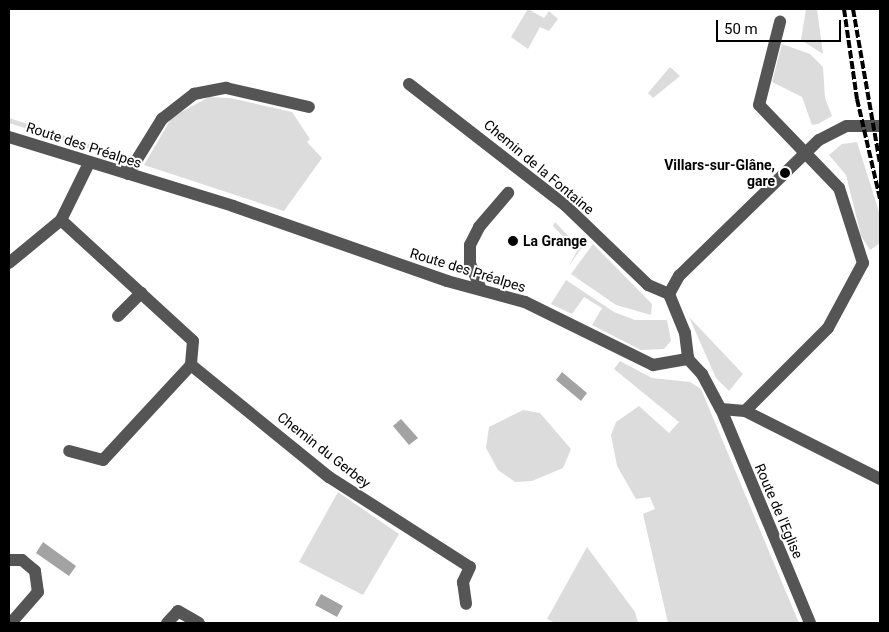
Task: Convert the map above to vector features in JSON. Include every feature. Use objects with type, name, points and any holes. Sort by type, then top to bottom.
[{"type":"street","points":[[745,411],[828,328],[863,263],[839,188],[757,99],[780,22]]},
{"type":"street","name":"Chemin de la Fontaine","points":[[409,84],[566,206],[648,285],[669,294]]},
{"type":"street","points":[[128,174],[162,119],[194,94],[226,88],[309,107]]},
{"type":"street","points":[[880,126],[847,126],[828,133],[679,276],[669,294],[685,333],[688,359],[702,374],[721,409],[745,411],[880,479]]},
{"type":"street","name":"Route des Préalpes","points":[[9,136],[447,281],[480,288],[541,309],[653,365],[688,359]]},
{"type":"street","points":[[9,263],[61,220],[88,163]]},
{"type":"street","points":[[480,288],[470,263],[470,245],[479,227],[508,193]]},
{"type":"street","points":[[61,220],[193,341],[191,365],[103,460],[69,452]]},
{"type":"street","points":[[118,316],[141,293]]},
{"type":"street","name":"Chemin du Gerbey","points":[[191,365],[329,477],[470,567],[463,582],[466,604]]},
{"type":"street","name":"Route de l'Eglise","points":[[721,409],[810,623]]},
{"type":"street","points":[[9,560],[22,560],[35,571],[38,592],[11,623]]},
{"type":"street","points":[[167,623],[178,611],[199,623]]},
{"type":"shaded area","points":[[528,9],[544,18],[549,11],[558,19],[549,31],[540,27],[528,49],[511,37]]},
{"type":"shaded area","points":[[806,9],[817,9],[823,54],[801,40]]},
{"type":"shaded area","points":[[782,44],[810,54],[823,67],[825,98],[832,116],[818,124],[812,125],[802,97],[772,82]]},
{"type":"shaded area","points":[[670,67],[680,76],[653,98],[648,93]]},
{"type":"shaded area","points":[[209,97],[230,98],[292,112],[310,139],[307,142],[322,158],[284,211],[144,165],[172,117]]},
{"type":"shaded area","points":[[9,118],[124,155],[125,160],[9,123]]},
{"type":"shaded area","points":[[857,142],[880,215],[880,243],[870,250],[861,236],[846,175],[829,155],[842,144]]},
{"type":"shaded area","points":[[555,222],[575,243],[584,235],[588,239],[568,267],[577,251],[553,226]]},
{"type":"shaded area","points":[[593,244],[652,304],[651,315],[616,305],[571,274]]},
{"type":"shaded area","points":[[566,280],[614,312],[635,320],[667,320],[671,341],[664,349],[641,350],[592,325],[602,308],[584,297],[572,314],[551,304]]},
{"type":"shaded area","points":[[689,317],[743,374],[729,391],[716,378]]},
{"type":"shaded area","points":[[620,361],[652,378],[690,382],[701,389],[799,623],[668,623],[643,514],[655,509],[650,497],[636,499],[617,466],[611,435],[616,422],[639,406],[669,433],[679,422],[614,369]]},
{"type":"shaded area","points":[[562,372],[587,393],[581,401],[556,380]]},
{"type":"shaded area","points":[[523,410],[540,413],[571,449],[563,468],[532,481],[515,482],[498,470],[486,448],[489,427]]},
{"type":"shaded area","points":[[401,419],[418,438],[409,445],[393,426]]},
{"type":"shaded area","points":[[338,492],[399,534],[363,595],[299,562]]},
{"type":"shaded area","points":[[43,542],[76,566],[69,576],[36,553]]},
{"type":"shaded area","points":[[587,547],[635,612],[638,623],[555,623],[547,619]]},
{"type":"shaded area","points":[[321,594],[343,606],[337,617],[315,605]]},
{"type":"railway","points":[[844,9],[857,99],[880,199]]},
{"type":"railway","points":[[853,9],[880,164]]},
{"type":"place","name":"Villars-sur-Glâne, gare","points":[[785,173]]},
{"type":"place","name":"La Grange","points":[[513,241]]}]
